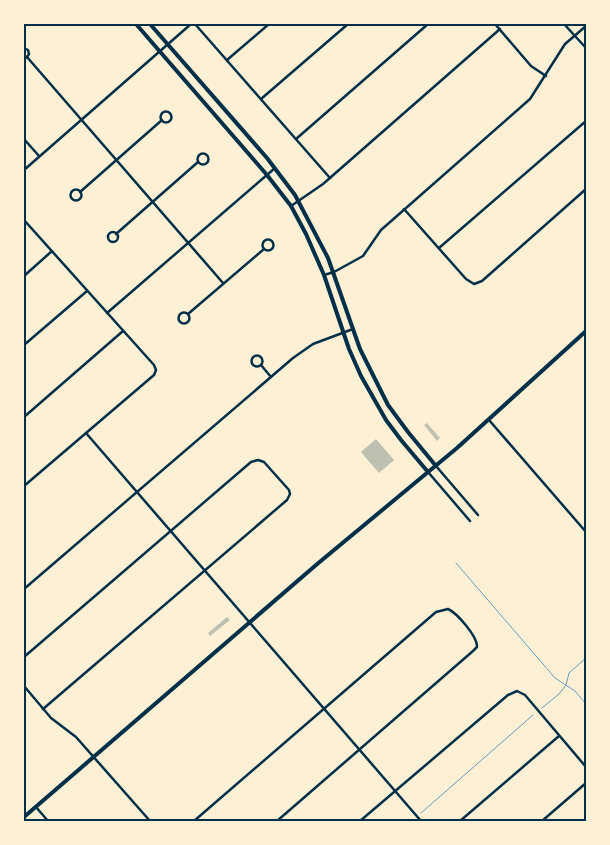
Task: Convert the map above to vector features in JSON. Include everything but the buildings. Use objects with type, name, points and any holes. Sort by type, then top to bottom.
[{"type":"main road","points":[[136,24],[267,175],[291,206],[324,275],[343,332],[361,376],[379,408],[401,440],[428,472]]},
{"type":"main road","points":[[150,24],[275,168],[299,201],[334,272],[360,349],[388,403],[408,432],[436,466]]},
{"type":"main road","points":[[24,817],[490,420],[586,331]]},
{"type":"main road","points":[[379,408],[388,403]]},
{"type":"street","points":[[24,170],[190,24]]},
{"type":"street","points":[[195,24],[330,178]]},
{"type":"street","points":[[227,60],[269,24]]},
{"type":"street","points":[[261,99],[348,24]]},
{"type":"street","points":[[296,139],[428,24]]},
{"type":"street","points":[[495,24],[532,66],[546,76]]},
{"type":"street","points":[[564,24],[586,48]]},
{"type":"street","points":[[324,275],[334,272],[363,256],[381,230],[530,99],[546,76],[558,53],[586,26]]},
{"type":"street","points":[[291,206],[330,178],[500,30]]},
{"type":"street","points":[[24,48],[29,52],[26,58],[223,283]]},
{"type":"street","points":[[163,112],[169,112],[172,115],[167,122],[162,120],[163,112]]},
{"type":"street","points":[[80,192],[162,120]]},
{"type":"street","points":[[439,248],[586,121]]},
{"type":"street","points":[[24,139],[39,156]]},
{"type":"street","points":[[199,154],[207,155],[207,162],[204,164],[198,162],[197,157],[199,154]]},
{"type":"street","points":[[116,234],[198,162]]},
{"type":"street","points":[[107,313],[275,168]]},
{"type":"street","points":[[77,190],[80,192],[82,195],[80,199],[75,201],[70,196],[72,192],[77,190]]},
{"type":"street","points":[[404,209],[466,280],[474,284],[482,281],[586,190]]},
{"type":"street","points":[[24,220],[154,365],[156,370],[154,375],[24,486]]},
{"type":"street","points":[[110,233],[116,234],[118,237],[116,241],[113,243],[109,241],[107,238],[110,233]]},
{"type":"street","points":[[270,239],[273,247],[271,250],[264,248],[262,245],[264,240],[270,239]]},
{"type":"street","points":[[188,314],[264,248]]},
{"type":"street","points":[[24,276],[52,251]]},
{"type":"street","points":[[24,345],[87,291]]},
{"type":"street","points":[[185,312],[188,314],[190,319],[188,322],[180,321],[180,314],[185,312]]},
{"type":"street","points":[[24,589],[303,350],[353,329]]},
{"type":"street","points":[[24,417],[124,331]]},
{"type":"street","points":[[261,365],[254,365],[253,357],[258,355],[261,357],[261,365],[272,377]]},
{"type":"street","points":[[490,420],[586,532]]},
{"type":"street","points":[[86,433],[420,821]]},
{"type":"street","points":[[24,657],[255,460],[262,460],[289,490],[290,494],[287,500],[43,709]]},
{"type":"street","points":[[436,466],[478,515]]},
{"type":"street","points":[[428,472],[470,522]]},
{"type":"street","points":[[194,821],[436,612],[448,609],[454,612],[476,639],[477,647],[277,821]]},
{"type":"street","points":[[24,686],[57,723],[76,737],[150,821]]},
{"type":"street","points":[[360,821],[508,695],[516,691],[526,697],[586,767]]},
{"type":"street","points":[[460,821],[559,736]]},
{"type":"street","points":[[542,821],[586,783]]},
{"type":"street","points":[[36,806],[48,821]]},
{"type":"waterway","points":[[456,563],[555,678],[575,691],[586,704]]},
{"type":"waterway","points":[[542,708],[559,694],[566,685],[569,673],[586,658]]},
{"type":"waterway","points":[[421,813],[533,715]]}]
